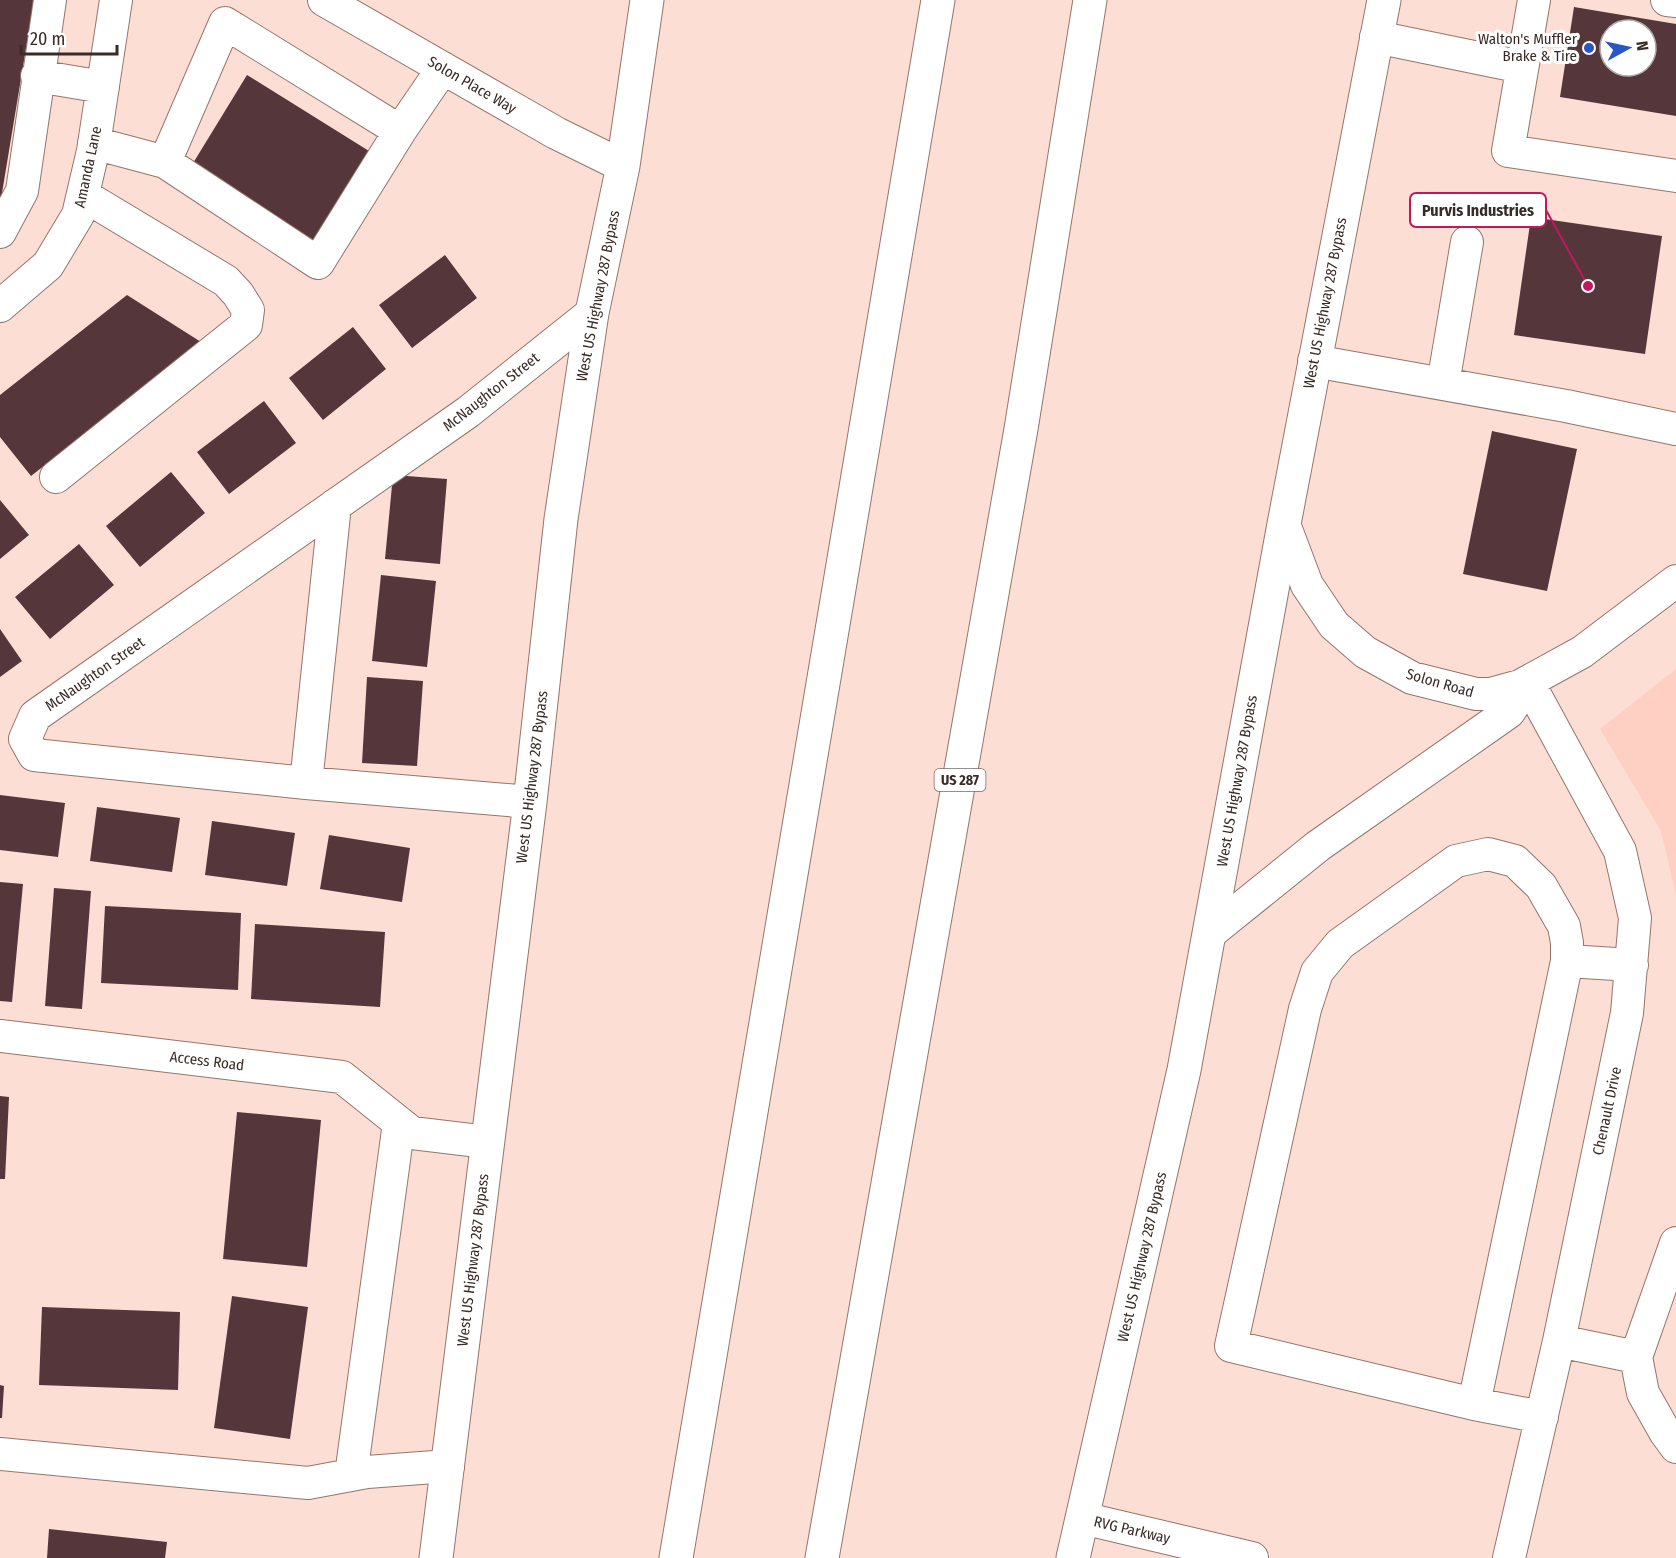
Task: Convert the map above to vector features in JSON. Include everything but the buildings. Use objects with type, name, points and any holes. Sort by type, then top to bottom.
[{"type":"main road","name":"West US Highway 287 Bypass","points":[[436,1558],[530,802],[561,519],[592,313],[623,166],[646,0]]},
{"type":"main road","points":[[676,1558],[938,0]]},
{"type":"main road","name":"US 287","points":[[822,1558],[1021,429],[1090,0]]},
{"type":"main road","name":"West US Highway 287 Bypass","points":[[1073,1558],[1184,1070],[1314,361],[1384,0]]},
{"type":"street","points":[[0,232],[22,191],[37,76],[50,0]]},
{"type":"street","name":"Amanda Lane","points":[[0,306],[48,265],[78,215],[94,143],[116,0]]},
{"type":"street","name":"Solon Place Way","points":[[324,0],[556,133],[623,166]]},
{"type":"street","points":[[1534,0],[1508,151],[1676,176]]},
{"type":"street","points":[[1667,0],[1676,1]]},
{"type":"street","points":[[165,162],[225,23],[400,131]]},
{"type":"street","points":[[1376,37],[1522,67]]},
{"type":"street","points":[[94,143],[165,162],[318,263],[442,68]]},
{"type":"street","points":[[37,76],[103,87]]},
{"type":"street","points":[[56,477],[246,325],[248,310],[226,281],[83,195]]},
{"type":"street","points":[[1443,384],[1467,242]]},
{"type":"street","name":"McNaughton Street","points":[[530,802],[306,783],[34,754],[25,739],[35,716],[468,412],[592,313]]},
{"type":"street","points":[[1314,361],[1676,429]]},
{"type":"street","points":[[306,783],[335,505]]},
{"type":"street","name":"Solon Road","points":[[1284,524],[1307,585],[1334,625],[1365,652],[1412,678],[1476,694],[1491,694],[1520,686],[1582,652],[1676,581]]},
{"type":"street","points":[[1209,933],[1317,846],[1509,712],[1528,682]]},
{"type":"street","name":"Chenault Drive","points":[[1509,1558],[1559,1341],[1627,1013],[1635,918],[1620,851],[1528,682]]},
{"type":"street","points":[[1474,1404],[1567,961],[1564,926],[1541,886],[1515,861],[1488,854],[1456,861],[1340,944],[1317,972],[1305,1009],[1231,1346],[1474,1404],[1542,1417]]},
{"type":"street","points":[[1567,961],[1632,965]]},
{"type":"street","name":"Access Road","points":[[0,1036],[342,1077],[411,1133],[487,1142]]},
{"type":"street","points":[[351,1475],[399,1123]]},
{"type":"street","points":[[1676,1243],[1636,1357],[1643,1393],[1676,1447]]},
{"type":"street","points":[[1559,1341],[1636,1357]]},
{"type":"street","points":[[0,1454],[308,1483],[351,1475],[447,1467]]},
{"type":"street","name":"RVG Parkway","points":[[1082,1518],[1213,1554],[1252,1558]]},
{"type":"shaded area","points":[[1676,669],[1676,896],[1661,831],[1600,729]]},
{"type":"place","name":"Walton's Muffler Brake & Tire","points":[[1589,48]]},
{"type":"place","name":"Purvis Industries","points":[[1588,286]]}]
